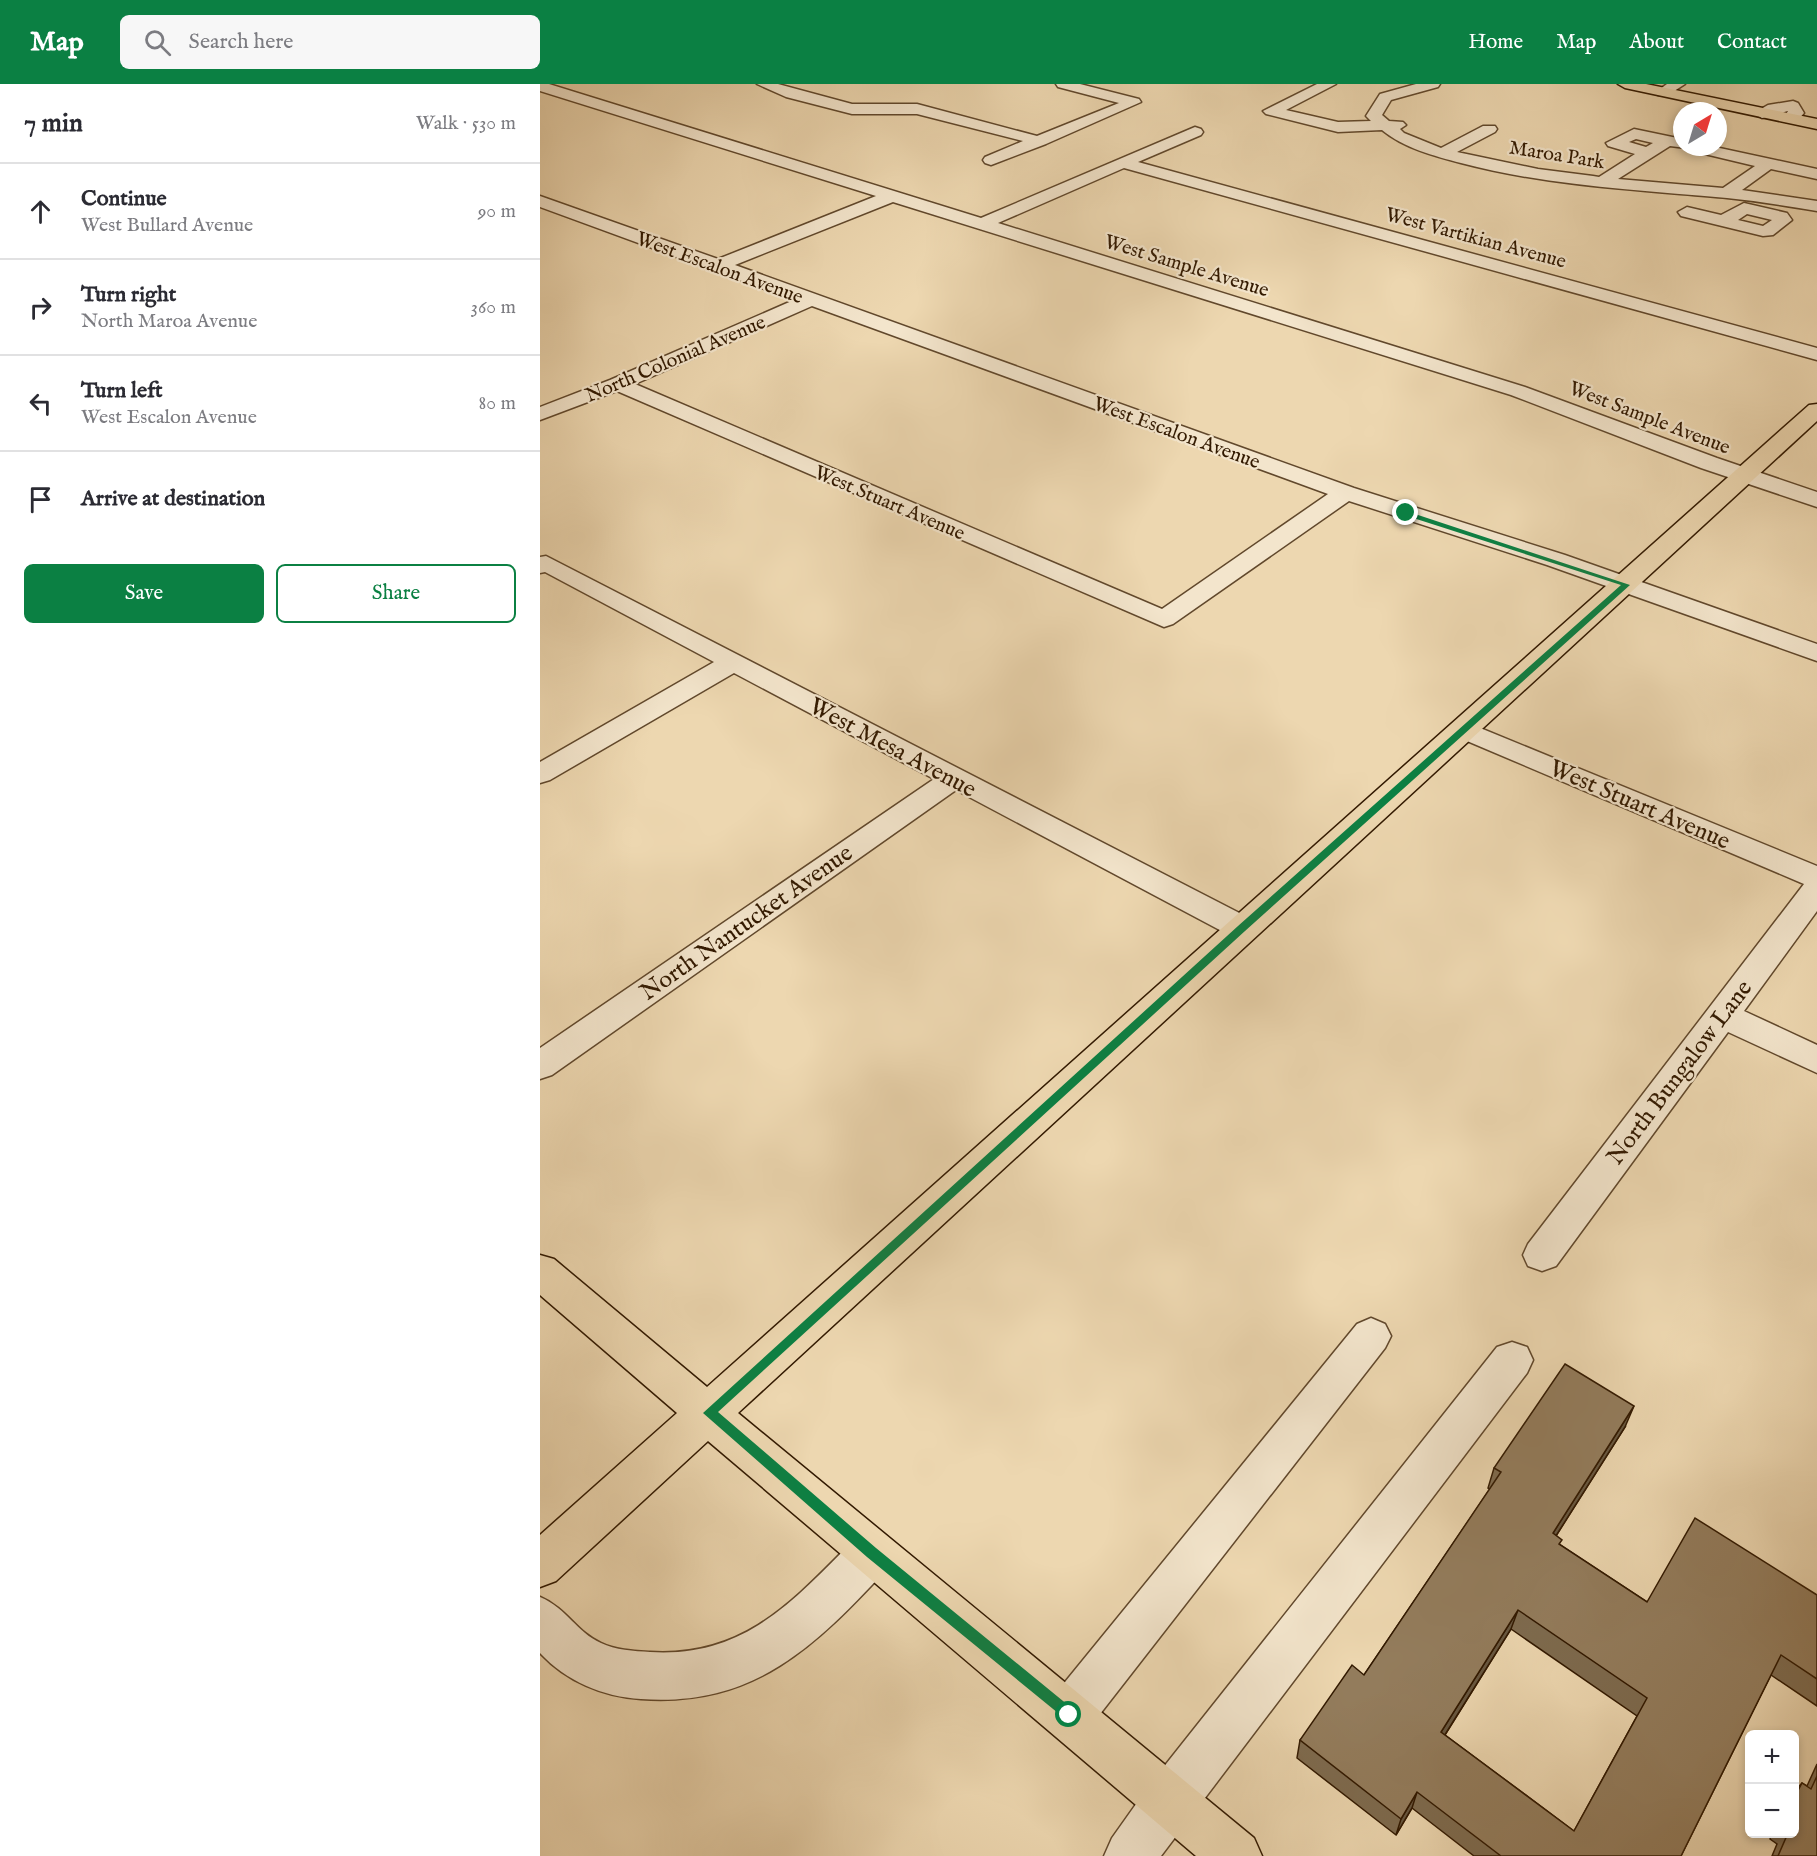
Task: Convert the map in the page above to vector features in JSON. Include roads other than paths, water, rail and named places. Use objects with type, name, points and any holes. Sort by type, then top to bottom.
[{"type":"main road","points":[[1625,84],[1762,113]]},
{"type":"main road","points":[[1798,108],[1817,124]]},
{"type":"main road","points":[[540,1565],[1817,410]]},
{"type":"main road","points":[[540,1271],[872,1553],[1236,1856]]},
{"type":"street","points":[[764,84],[791,94],[852,108],[917,109],[1040,141]]},
{"type":"street","points":[[991,160],[1134,102],[1063,84]]},
{"type":"street","points":[[1329,84],[1271,111],[1338,127],[1400,125],[1466,141]]},
{"type":"street","points":[[1381,84],[1406,90]]},
{"type":"street","points":[[1381,126],[1374,116],[1385,97],[1433,84]]},
{"type":"street","points":[[1664,92],[1678,84]]},
{"type":"street","name":"West Sample Avenue","points":[[540,86],[1518,391],[1744,476],[1817,500]]},
{"type":"street","points":[[1762,113],[1773,108],[1798,108]]},
{"type":"street","name":"Maroa Park","points":[[1381,126],[1400,139],[1443,153],[1551,176],[1600,183],[1721,193],[1817,206]]},
{"type":"street","points":[[1443,153],[1489,129]]},
{"type":"street","points":[[981,224],[1195,132]]},
{"type":"street","points":[[1647,153],[1614,143],[1634,134],[1673,143]]},
{"type":"street","points":[[1600,183],[1647,153],[1673,143]]},
{"type":"street","points":[[1727,155],[1809,173]]},
{"type":"street","name":"West Vartikian Avenue","points":[[1123,163],[1817,354]]},
{"type":"street","points":[[1672,222],[1768,164]]},
{"type":"street","points":[[1809,173],[1789,181],[1790,184],[1817,190]]},
{"type":"street","points":[[718,266],[892,196]]},
{"type":"street","name":"West Escalon Avenue","points":[[540,201],[1346,493],[1626,585],[1817,653]]},
{"type":"street","points":[[1687,212],[1724,221]]},
{"type":"street","name":"North Colonial Avenue","points":[[540,414],[617,384],[809,300]]},
{"type":"street","name":"West Stuart Avenue","points":[[617,384],[1164,619],[1346,493]]},
{"type":"street","name":"West Mesa Avenue","points":[[543,564],[1242,928]]},
{"type":"street","points":[[540,774],[733,662]]},
{"type":"street","name":"West Stuart Avenue","points":[[1463,729],[1817,878]]},
{"type":"street","name":"North Nantucket Avenue","points":[[540,1066],[953,778]]},
{"type":"street","name":"North Bungalow Lane","points":[[1542,1255],[1817,889]]},
{"type":"street","points":[[1722,1015],[1817,1060]]},
{"type":"street","points":[[1069,1715],[1371,1336]]},
{"type":"street","points":[[1130,1856],[1169,1801],[1512,1360]]},
{"type":"street","points":[[540,1620],[577,1656],[610,1671],[654,1678],[690,1677],[758,1655],[786,1636],[817,1611],[872,1553]]}]
